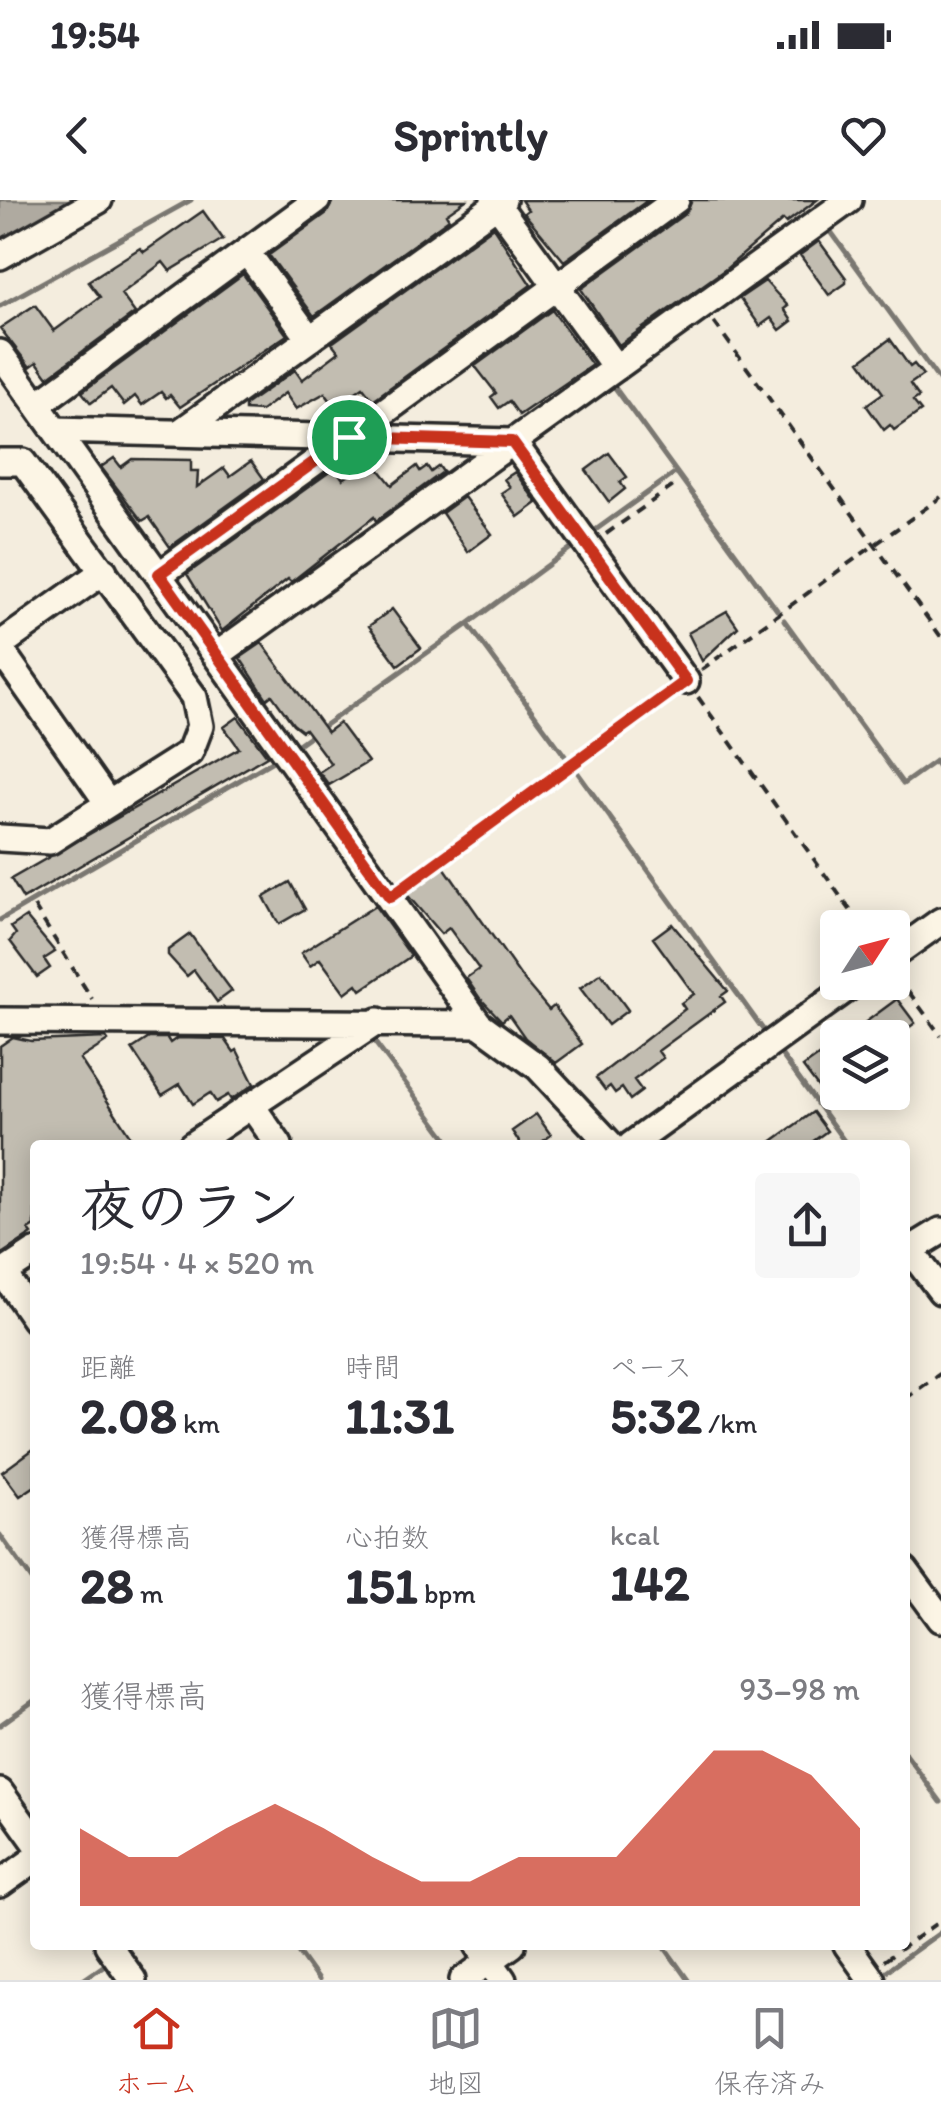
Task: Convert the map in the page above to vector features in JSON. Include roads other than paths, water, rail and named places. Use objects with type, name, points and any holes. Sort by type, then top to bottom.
[{"type":"street","points":[[0,256],[99,200]]},
{"type":"street","points":[[37,404],[317,200]]},
{"type":"street","points":[[159,574],[676,200]]},
{"type":"street","points":[[217,655],[849,200]]},
{"type":"street","points":[[178,433],[498,201],[616,368]]},
{"type":"street","points":[[246,252],[310,339]]},
{"type":"street","points":[[0,353],[478,1024],[538,1067],[606,1140]]},
{"type":"street","points":[[55,430],[512,442]]},
{"type":"street","points":[[512,442],[686,681]]},
{"type":"street","points":[[0,462],[22,462],[194,697],[200,726],[190,752],[50,841],[0,838]]},
{"type":"street","points":[[104,571],[0,647],[108,803]]},
{"type":"street","points":[[910,943],[941,920]]},
{"type":"street","points":[[638,1140],[831,1000]]},
{"type":"street","points":[[0,1021],[378,1020],[478,1024]]},
{"type":"street","points":[[199,1140],[378,1020]]},
{"type":"street","points":[[251,1105],[276,1140]]},
{"type":"street","points":[[910,1251],[941,1231]]},
{"type":"street","points":[[910,1254],[941,1291]]},
{"type":"street","points":[[30,1255],[2,1274],[30,1312]]},
{"type":"street","points":[[910,1577],[941,1619]]},
{"type":"street","points":[[0,1792],[30,1835]]},
{"type":"street","points":[[0,1884],[30,1863]]},
{"type":"street","points":[[112,1950],[133,1980]]},
{"type":"street","points":[[850,1950],[865,1978]]},
{"type":"street","points":[[463,1980],[490,1962]]},
{"type":"waterway","points":[[0,306],[191,200]]},
{"type":"waterway","points":[[495,222],[539,284]]},
{"type":"waterway","points":[[829,229],[941,383]]},
{"type":"waterway","points":[[553,304],[596,364]]},
{"type":"waterway","points":[[0,375],[19,401]]},
{"type":"waterway","points":[[613,385],[777,610]]},
{"type":"waterway","points":[[590,534],[676,472]]},
{"type":"waterway","points":[[468,624],[575,545]]},
{"type":"waterway","points":[[784,620],[903,784],[941,757]]},
{"type":"waterway","points":[[294,747],[468,624],[568,760]]},
{"type":"waterway","points":[[0,920],[276,759]]},
{"type":"waterway","points":[[935,761],[941,770]]},
{"type":"waterway","points":[[575,769],[767,1035]]},
{"type":"waterway","points":[[370,1036],[448,1140]]},
{"type":"waterway","points":[[778,1050],[843,1140]]},
{"type":"waterway","points":[[910,1232],[914,1237]]},
{"type":"waterway","points":[[0,1535],[30,1577]]},
{"type":"waterway","points":[[0,1725],[30,1704]]},
{"type":"waterway","points":[[910,1760],[941,1802]]},
{"type":"waterway","points":[[878,1977],[941,1932]]},
{"type":"waterway","points":[[297,1950],[318,1980]]},
{"type":"waterway","points":[[667,1950],[688,1980]]},
{"type":"waterway","points":[[83,1980],[109,1962]]}]
